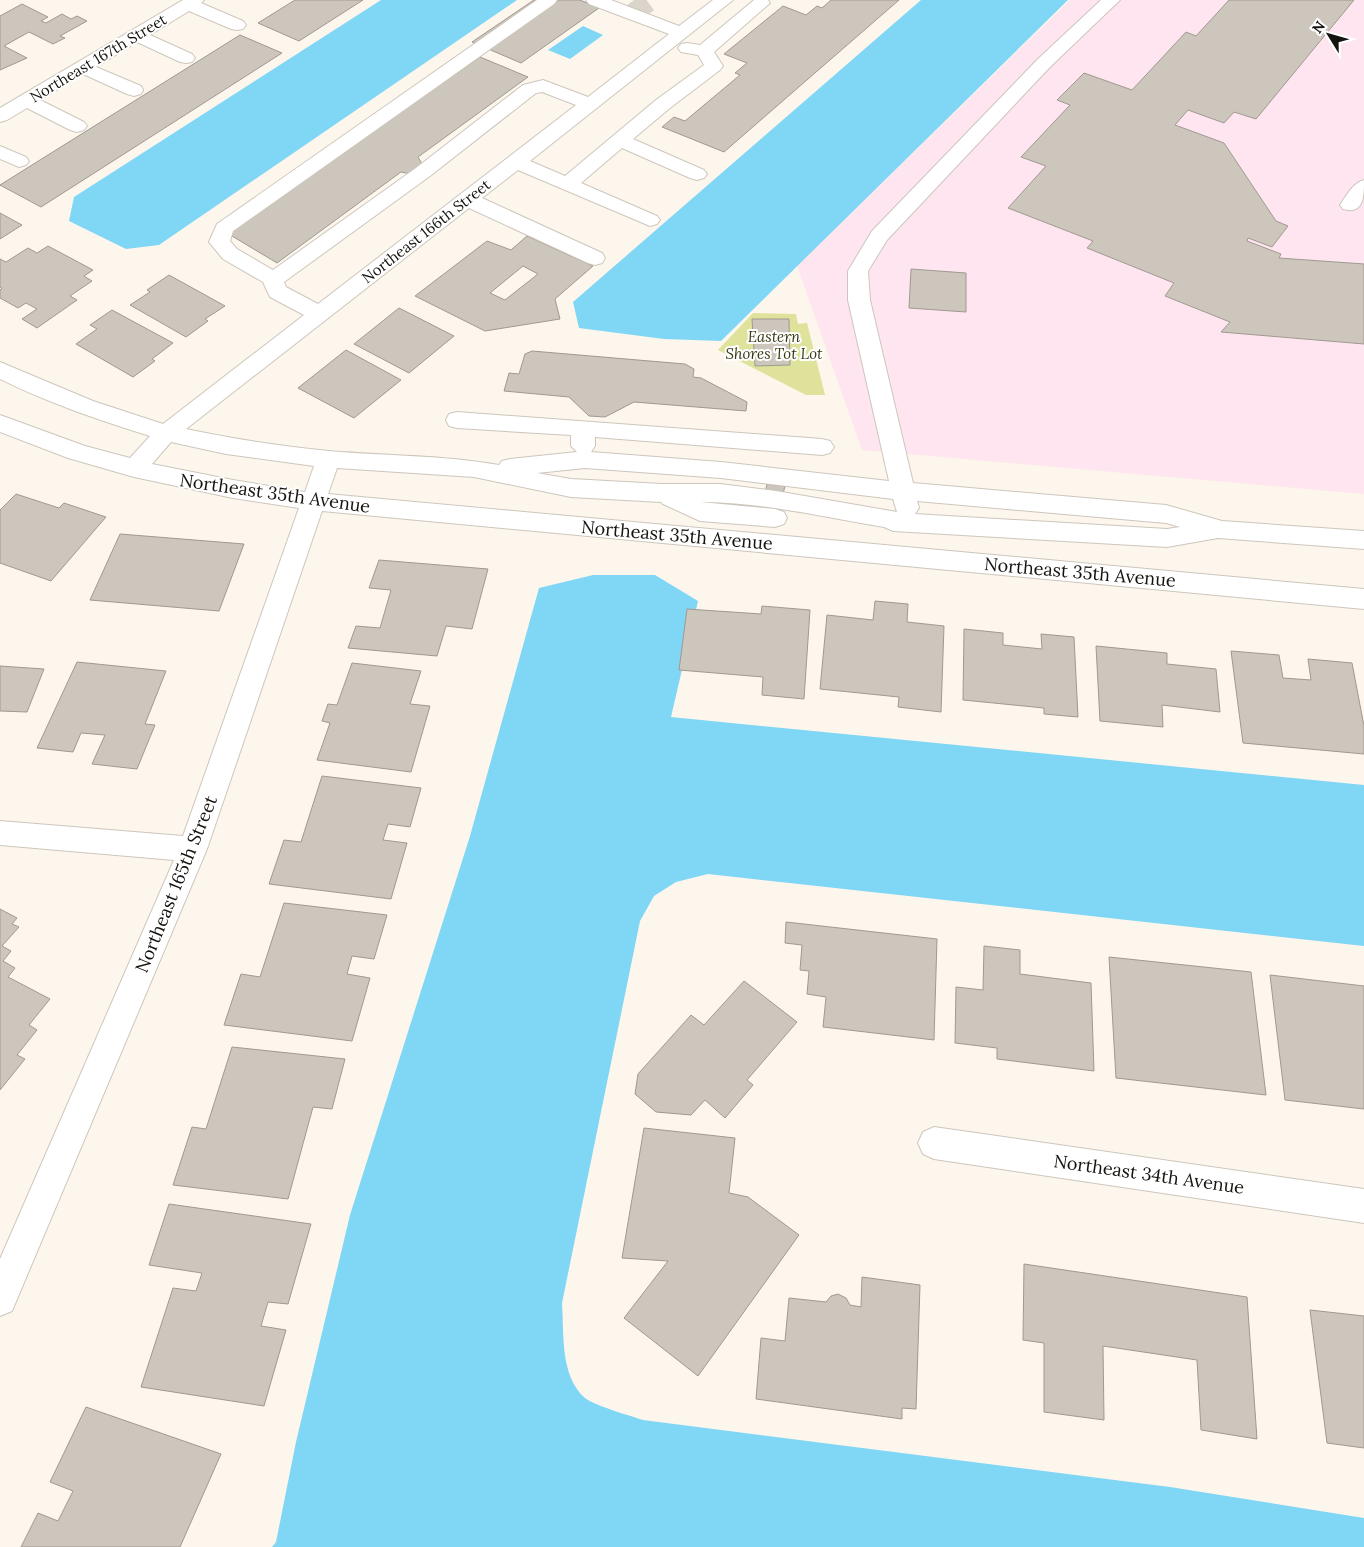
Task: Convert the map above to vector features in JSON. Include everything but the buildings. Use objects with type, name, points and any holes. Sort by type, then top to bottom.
[{"type":"street","points":[[275,280],[230,254],[219,242],[224,228],[548,0]]},
{"type":"street","points":[[567,184],[663,104],[714,66],[704,51],[674,39],[595,0]]},
{"type":"street","name":"Northeast 166th Street","points":[[134,470],[166,433],[724,0]]},
{"type":"street","points":[[704,51],[757,1],[780,0]]},
{"type":"street","points":[[907,556],[910,523],[883,399],[858,300],[858,271],[879,236],[1044,63],[1111,0]]},
{"type":"street","points":[[192,2],[237,25]]},
{"type":"street","name":"Northeast 167th Street","points":[[0,116],[192,2]]},
{"type":"street","points":[[136,35],[186,58]]},
{"type":"street","points":[[82,67],[134,90]]},
{"type":"street","points":[[320,314],[278,292],[274,288],[276,276],[423,172],[530,89],[543,86],[590,104]]},
{"type":"street","points":[[26,100],[77,126]]},
{"type":"street","points":[[619,140],[697,174]]},
{"type":"street","points":[[0,152],[19,162]]},
{"type":"street","points":[[516,162],[650,220]]},
{"type":"street","points":[[1350,205],[1364,186]]},
{"type":"street","points":[[467,199],[595,258]]},
{"type":"street","name":"Northeast 35th Avenue","points":[[0,370],[85,408],[166,433],[226,446],[328,459],[478,470],[571,488],[662,493],[700,512],[777,518],[910,523],[1166,538],[1222,530]]},
{"type":"street","points":[[457,420],[822,447]]},
{"type":"street","name":"Northeast 35th Avenue","points":[[0,423],[44,442],[134,470],[256,494],[314,502],[1364,599]]},
{"type":"street","points":[[583,428],[584,460]]},
{"type":"street","name":"Northeast 165th Street","points":[[0,1300],[193,849],[328,459]]},
{"type":"street","name":"Northeast 35th Avenue","points":[[478,470],[584,460],[720,470],[902,491],[1166,514],[1222,530],[1364,540]]},
{"type":"street","points":[[0,833],[193,849]]},
{"type":"street","name":"Northeast 34th Avenue","points":[[934,1143],[1364,1206]]},
{"type":"shaded area","points":[[1070,0],[1364,0],[1364,494],[862,450],[797,266]]},
{"type":"green space","name":"Eastern Shores Tot Lot","points":[[753,313],[796,314],[798,324],[807,323],[825,395],[806,395],[718,350]]},
{"type":"water","points":[[381,0],[517,0],[159,245],[126,249],[69,221],[74,197]]},
{"type":"water","points":[[921,0],[1068,0],[721,341],[664,339],[579,328],[573,302]]},
{"type":"water","points":[[583,26],[603,35],[570,59],[548,50]]},
{"type":"water","points":[[593,575],[655,575],[698,601],[671,717],[1364,785],[1364,946],[708,874],[676,882],[654,896],[640,921],[562,1303],[567,1366],[577,1389],[589,1401],[643,1420],[1170,1487],[1364,1518],[1364,1547],[272,1547],[276,1542],[296,1442],[350,1215],[470,836],[539,588]]},
{"type":"tunnel","points":[[632,14],[651,0]]}]
